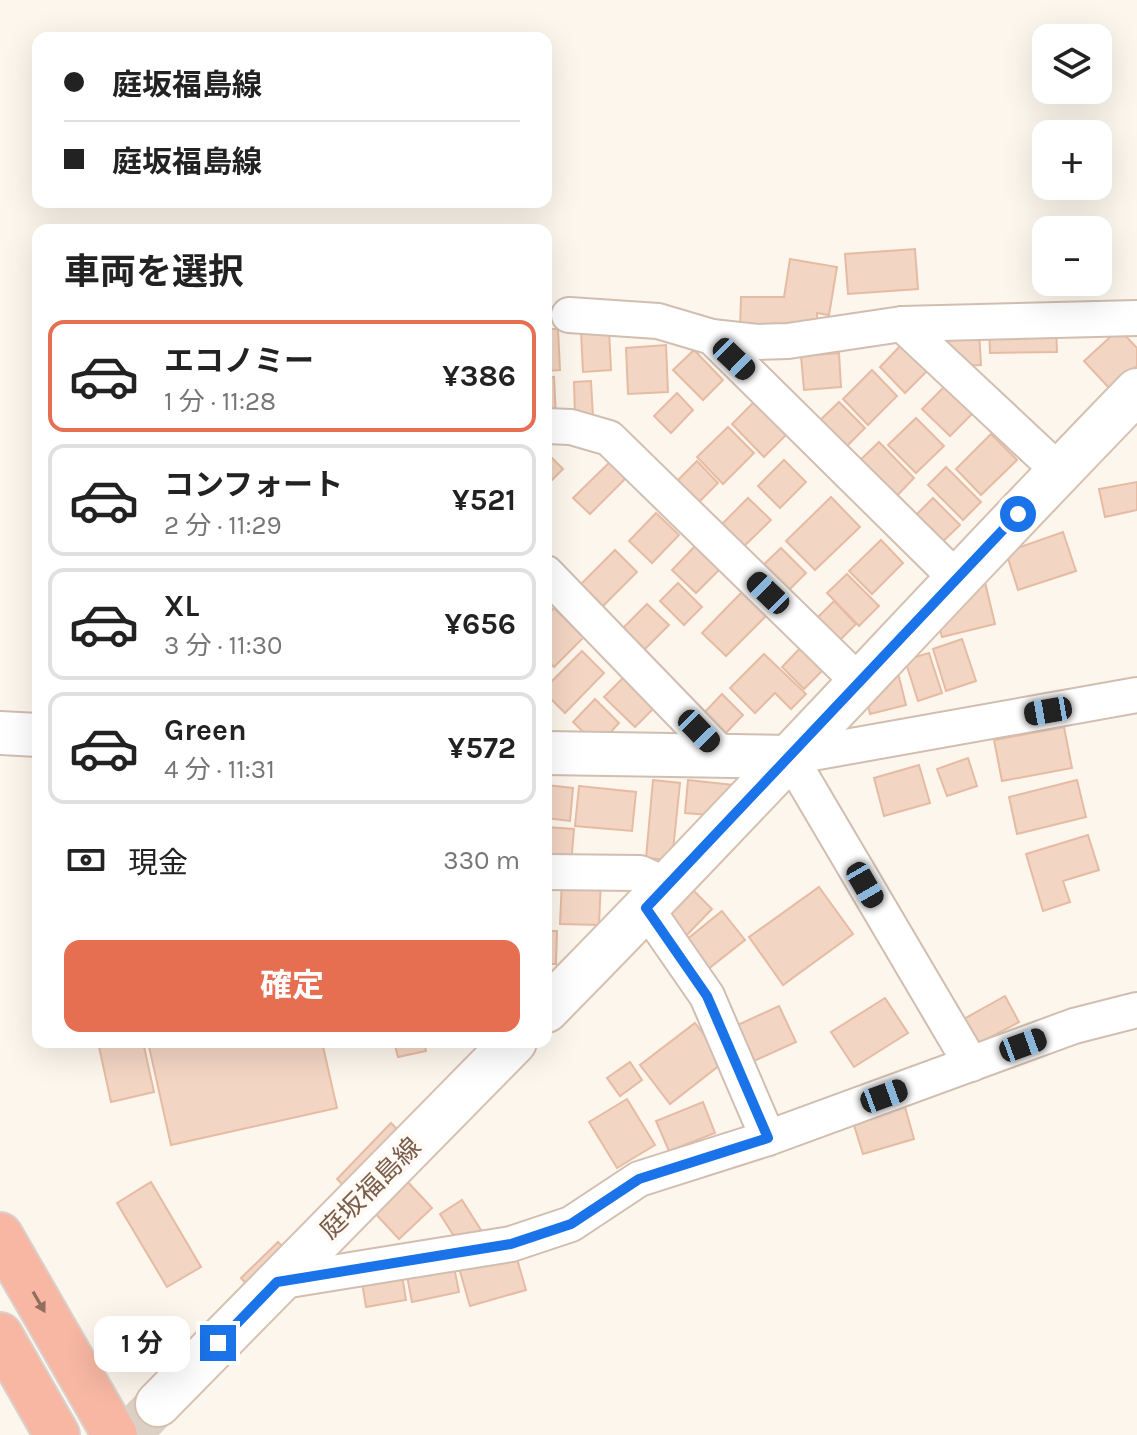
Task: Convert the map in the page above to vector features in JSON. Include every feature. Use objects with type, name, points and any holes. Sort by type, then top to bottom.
[{"type":"highway","points":[[0,1235],[115,1435]]},
{"type":"highway","points":[[0,1335],[57,1435]]},
{"type":"main road","points":[[552,1004],[1137,391]]},
{"type":"main road","name":"庭坂福島線","points":[[158,1404],[508,1048]]},
{"type":"street","points":[[569,315],[658,321],[712,337],[757,342],[788,341],[902,324],[1137,318]]},
{"type":"street","points":[[902,324],[1059,471]]},
{"type":"street","points":[[712,337],[956,578]]},
{"type":"street","points":[[552,426],[571,427],[609,438],[858,681]]},
{"type":"street","points":[[552,579],[721,754]]},
{"type":"street","points":[[552,753],[790,757],[1137,695]]},
{"type":"street","points":[[0,733],[32,735]]},
{"type":"street","points":[[790,757],[971,1064]]},
{"type":"street","points":[[552,872],[640,873],[657,897],[707,996],[768,1138]]},
{"type":"street","points":[[277,1282],[511,1244],[571,1224],[639,1179],[768,1138],[1074,1026],[1137,1010]]},
{"type":"building","points":[[915,249],[918,289],[848,294],[845,254]]},
{"type":"building","points":[[790,259],[837,267],[829,315],[817,313],[817,332],[740,330],[741,297],[784,297]]},
{"type":"building","points":[[1056,326],[1057,352],[990,353],[989,327]]},
{"type":"building","points":[[552,329],[558,329],[560,370],[552,371]]},
{"type":"building","points":[[1119,329],[1137,348],[1137,366],[1111,390],[1084,361]]},
{"type":"building","points":[[609,330],[611,370],[583,372],[581,331]]},
{"type":"building","points":[[979,331],[981,365],[958,366],[939,333]]},
{"type":"building","points":[[905,341],[931,367],[905,393],[880,367]]},
{"type":"building","points":[[666,345],[668,392],[628,394],[626,348]]},
{"type":"building","points":[[694,350],[723,380],[703,400],[673,370]]},
{"type":"building","points":[[839,353],[841,387],[804,390],[801,356]]},
{"type":"building","points":[[872,370],[897,396],[868,425],[843,399]]},
{"type":"building","points":[[554,377],[556,419],[552,419]]},
{"type":"building","points":[[591,381],[593,417],[575,418],[574,382]]},
{"type":"building","points":[[948,383],[975,411],[950,436],[922,409]]},
{"type":"building","points":[[677,393],[693,410],[671,433],[654,416]]},
{"type":"building","points":[[754,402],[786,435],[764,457],[732,424]]},
{"type":"building","points":[[839,402],[865,428],[840,453],[813,427]]},
{"type":"building","points":[[916,418],[944,446],[916,473],[888,445]]},
{"type":"building","points":[[728,427],[754,453],[723,484],[697,457]]},
{"type":"building","points":[[991,434],[1017,460],[981,495],[956,469]]},
{"type":"building","points":[[879,442],[914,478],[889,504],[853,467]]},
{"type":"building","points":[[552,458],[563,469],[552,480]]},
{"type":"building","points":[[613,459],[629,475],[590,514],[573,498]]},
{"type":"building","points":[[784,460],[806,482],[780,508],[758,486]]},
{"type":"building","points":[[697,461],[718,483],[694,507],[672,486]]},
{"type":"building","points":[[946,467],[981,502],[963,520],[928,485]]},
{"type":"building","points":[[1137,482],[1137,510],[1105,517],[1099,489]]},
{"type":"building","points":[[831,497],[860,527],[815,570],[786,541]]},
{"type":"building","points":[[748,498],[771,520],[735,555],[713,533]]},
{"type":"building","points":[[933,498],[960,525],[935,549],[909,522]]},
{"type":"building","points":[[656,513],[679,535],[652,563],[629,541]]},
{"type":"building","points":[[1063,532],[1076,571],[1018,590],[1006,552]]},
{"type":"building","points":[[881,540],[903,563],[872,594],[849,571]]},
{"type":"building","points":[[698,543],[722,567],[696,593],[672,570]]},
{"type":"building","points":[[781,548],[806,573],[782,597],[757,571]]},
{"type":"building","points":[[615,550],[637,572],[600,609],[578,587]]},
{"type":"building","points":[[847,574],[879,606],[859,626],[827,593]]},
{"type":"building","points":[[985,582],[995,624],[942,637],[937,619]]},
{"type":"building","points":[[678,583],[702,607],[684,625],[660,601]]},
{"type":"building","points":[[742,592],[766,616],[726,656],[702,633]]},
{"type":"building","points":[[834,601],[856,624],[833,647],[811,624]]},
{"type":"building","points":[[647,604],[669,625],[642,652],[621,630]]},
{"type":"building","points":[[554,608],[584,637],[554,667],[552,665]]},
{"type":"building","points":[[962,639],[976,681],[946,691],[933,649]]},
{"type":"building","points":[[806,642],[829,664],[804,689],[782,667]]},
{"type":"building","points":[[582,651],[604,673],[565,713],[552,700],[552,681]]},
{"type":"building","points":[[929,653],[942,693],[918,701],[905,660]]},
{"type":"building","points":[[764,654],[806,694],[791,709],[775,693],[755,713],[730,688]]},
{"type":"building","points":[[897,669],[906,705],[870,714],[865,693],[887,688],[883,673]]},
{"type":"building","points":[[626,675],[657,705],[635,727],[604,697]]},
{"type":"building","points":[[722,694],[743,715],[723,736],[702,715]]},
{"type":"building","points":[[595,699],[619,723],[598,746],[573,722]]},
{"type":"building","points":[[1064,727],[1072,768],[1002,781],[994,740]]},
{"type":"building","points":[[968,758],[977,786],[947,796],[937,769]]},
{"type":"building","points":[[919,765],[930,803],[884,816],[874,778]]},
{"type":"building","points":[[653,780],[680,783],[672,860],[646,858]]},
{"type":"building","points":[[688,780],[734,785],[710,815],[685,813]]},
{"type":"building","points":[[1077,780],[1086,817],[1017,834],[1009,797]]},
{"type":"building","points":[[552,786],[573,788],[570,821],[552,819]]},
{"type":"building","points":[[579,786],[636,792],[632,831],[575,826]]},
{"type":"building","points":[[552,827],[574,829],[571,865],[552,863]]},
{"type":"building","points":[[1088,835],[1099,870],[1063,881],[1070,902],[1043,911],[1026,854]]},
{"type":"building","points":[[562,879],[601,880],[599,925],[560,924]]},
{"type":"building","points":[[687,884],[712,909],[682,940],[656,915]]},
{"type":"building","points":[[819,887],[853,934],[783,985],[749,937]]},
{"type":"building","points":[[722,911],[745,940],[703,973],[680,945]]},
{"type":"building","points":[[552,931],[557,931],[556,964],[552,964]]},
{"type":"building","points":[[1005,996],[1019,1022],[976,1045],[962,1020]]},
{"type":"building","points":[[885,998],[908,1033],[854,1067],[831,1032]]},
{"type":"building","points":[[779,1006],[796,1042],[745,1065],[729,1029]]},
{"type":"building","points":[[695,1023],[725,1061],[670,1104],[640,1065]]},
{"type":"building","points":[[99,1048],[144,1048],[154,1092],[111,1102]]},
{"type":"building","points":[[149,1048],[323,1048],[337,1108],[171,1145]]},
{"type":"building","points":[[396,1048],[425,1048],[426,1051],[398,1057]]},
{"type":"building","points":[[630,1062],[642,1080],[620,1096],[607,1078]]},
{"type":"building","points":[[627,1099],[655,1145],[617,1168],[589,1122]]},
{"type":"building","points":[[703,1102],[715,1133],[669,1151],[656,1121]]},
{"type":"building","points":[[905,1107],[914,1139],[863,1154],[853,1122]]},
{"type":"building","points":[[391,1123],[405,1137],[351,1193],[337,1179]]},
{"type":"building","points":[[405,1179],[432,1208],[399,1239],[372,1210]]},
{"type":"building","points":[[151,1182],[201,1267],[167,1287],[117,1203]]},
{"type":"building","points":[[462,1200],[481,1230],[459,1244],[440,1214]]},
{"type":"building","points":[[278,1242],[288,1252],[251,1289],[241,1278]]},
{"type":"building","points":[[515,1252],[526,1290],[470,1306],[459,1268]]},
{"type":"building","points":[[454,1267],[459,1292],[412,1302],[407,1276]]},
{"type":"building","points":[[402,1275],[406,1300],[366,1307],[362,1282]]},
{"type":"tunnel","points":[[128,1435],[158,1404]]},
{"type":"route","points":[[218,1343],[277,1282],[511,1244],[571,1224],[639,1179],[768,1138],[707,996],[646,908],[1018,514]]}]
